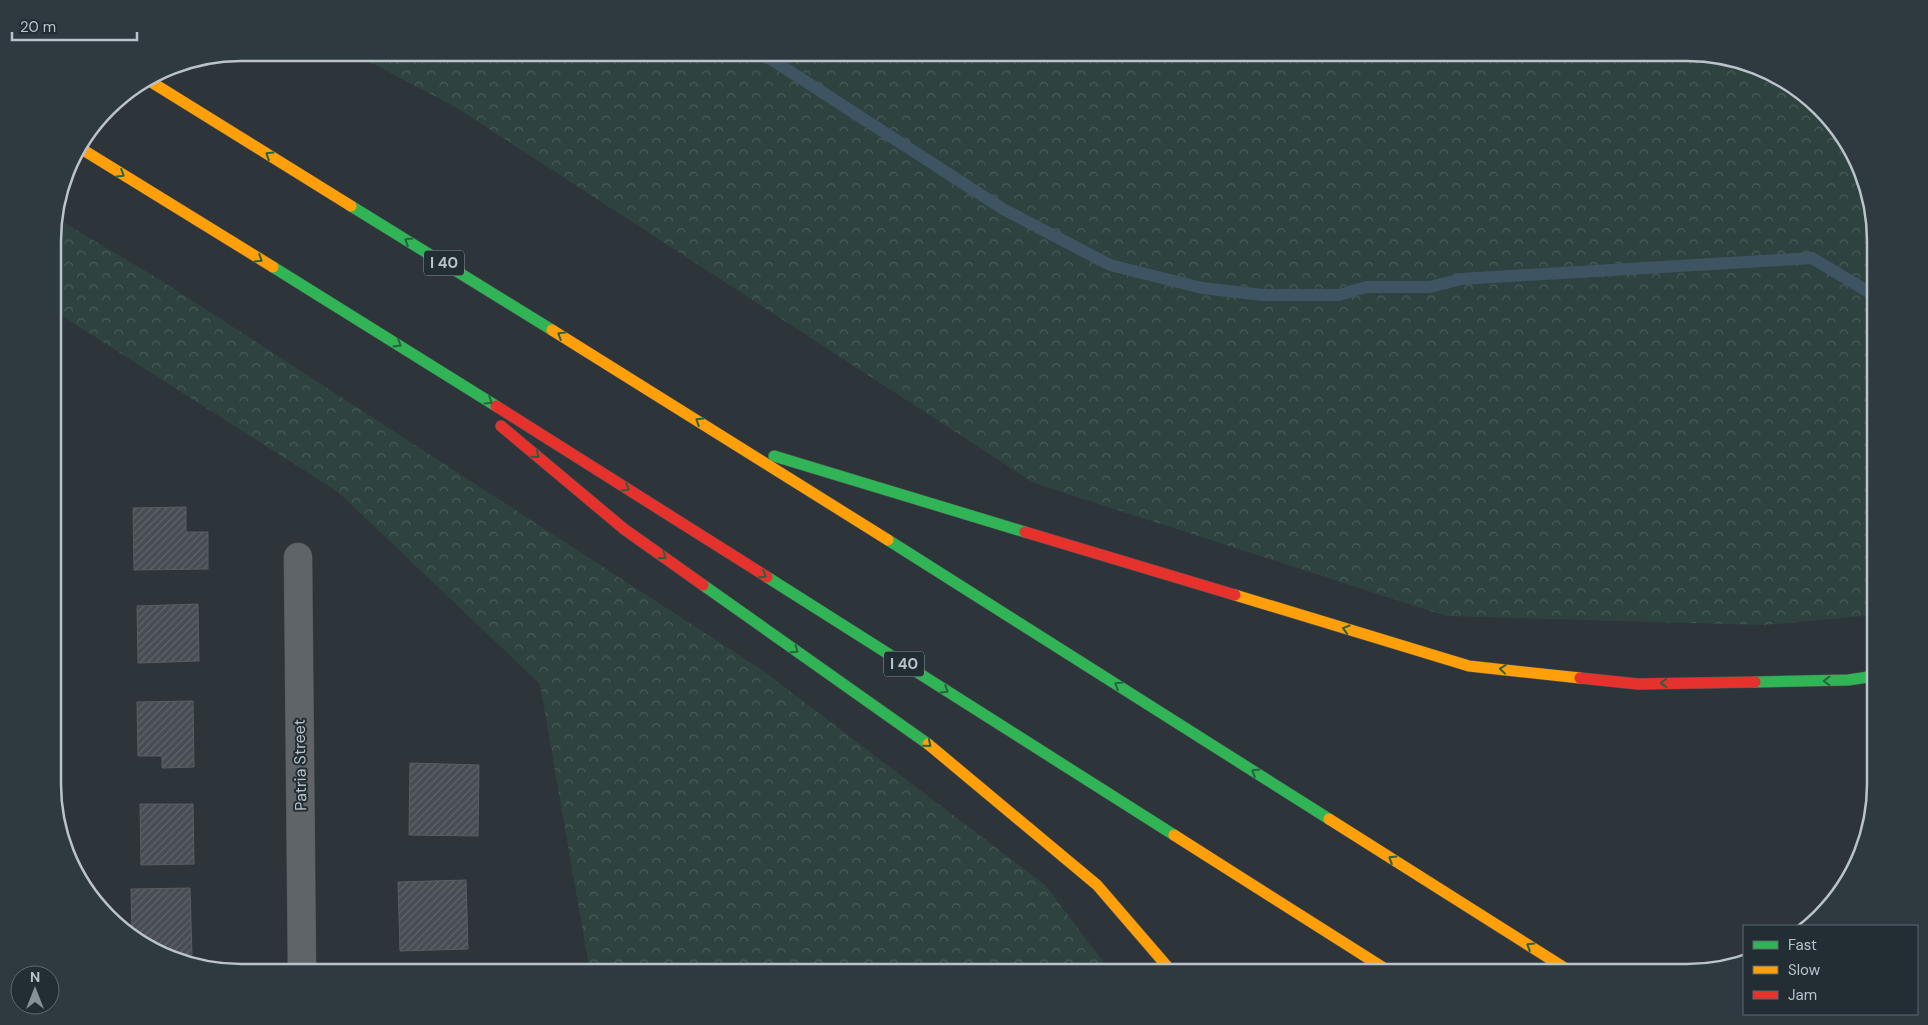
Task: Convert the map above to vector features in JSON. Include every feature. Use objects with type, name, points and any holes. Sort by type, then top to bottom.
[{"type":"highway","name":"I 40","points":[[154,84],[740,446],[1558,964]]},
{"type":"highway","name":"I 40","points":[[85,151],[418,356],[1377,964]]},
{"type":"highway","points":[[418,356],[624,529],[922,739],[1097,886],[1165,964]]},
{"type":"highway","points":[[740,446],[1469,666],[1638,684],[1848,680],[1867,677]]},
{"type":"street","name":"Patria Street","points":[[298,557],[302,964]]},
{"type":"green space","points":[[368,61],[1686,61],[1733,67],[1776,85],[1814,114],[1843,152],[1861,195],[1867,242],[1867,616],[1764,625],[1446,616],[1034,483],[457,108]]},
{"type":"green space","points":[[63,222],[162,281],[762,670],[1045,885],[1105,964],[589,964],[540,684],[338,492],[61,315]]},
{"type":"building","points":[[186,507],[186,532],[208,532],[208,569],[134,570],[133,508]]},
{"type":"building","points":[[198,604],[199,661],[138,663],[137,606]]},
{"type":"building","points":[[193,701],[194,767],[162,768],[162,756],[138,756],[137,702]]},
{"type":"building","points":[[410,763],[479,765],[478,836],[409,835]]},
{"type":"building","points":[[140,804],[193,804],[194,864],[141,865]]},
{"type":"building","points":[[466,880],[468,949],[400,951],[398,882]]},
{"type":"building","points":[[190,888],[192,955],[173,950],[151,940],[132,926],[131,889]]},
{"type":"waterway","points":[[774,61],[1003,209],[1110,265],[1202,288],[1263,295],[1339,295],[1366,287],[1430,287],[1461,279],[1812,258],[1867,291]]},
{"type":"traffic: fast","points":[[351,206],[552,330]]},
{"type":"traffic: fast","points":[[273,267],[496,406]]},
{"type":"traffic: fast","points":[[774,456],[1025,532]]},
{"type":"traffic: fast","points":[[888,540],[1329,819]]},
{"type":"traffic: fast","points":[[767,577],[1174,835]]},
{"type":"traffic: fast","points":[[703,585],[928,744]]},
{"type":"traffic: fast","points":[[1755,682],[1848,680],[1867,677]]},
{"type":"traffic: slow","points":[[154,84],[351,206]]},
{"type":"traffic: slow","points":[[85,151],[273,267]]},
{"type":"traffic: slow","points":[[552,330],[888,540]]},
{"type":"traffic: slow","points":[[1235,595],[1469,666],[1580,678]]},
{"type":"traffic: slow","points":[[928,744],[1097,885],[1165,964]]},
{"type":"traffic: slow","points":[[1329,819],[1558,964]]},
{"type":"traffic: slow","points":[[1174,835],[1377,964]]},
{"type":"traffic: jam","points":[[496,406],[767,577]]},
{"type":"traffic: jam","points":[[501,426],[624,529],[703,585]]},
{"type":"traffic: jam","points":[[1025,532],[1235,595]]},
{"type":"traffic: jam","points":[[1580,678],[1638,684],[1755,682]]}]
